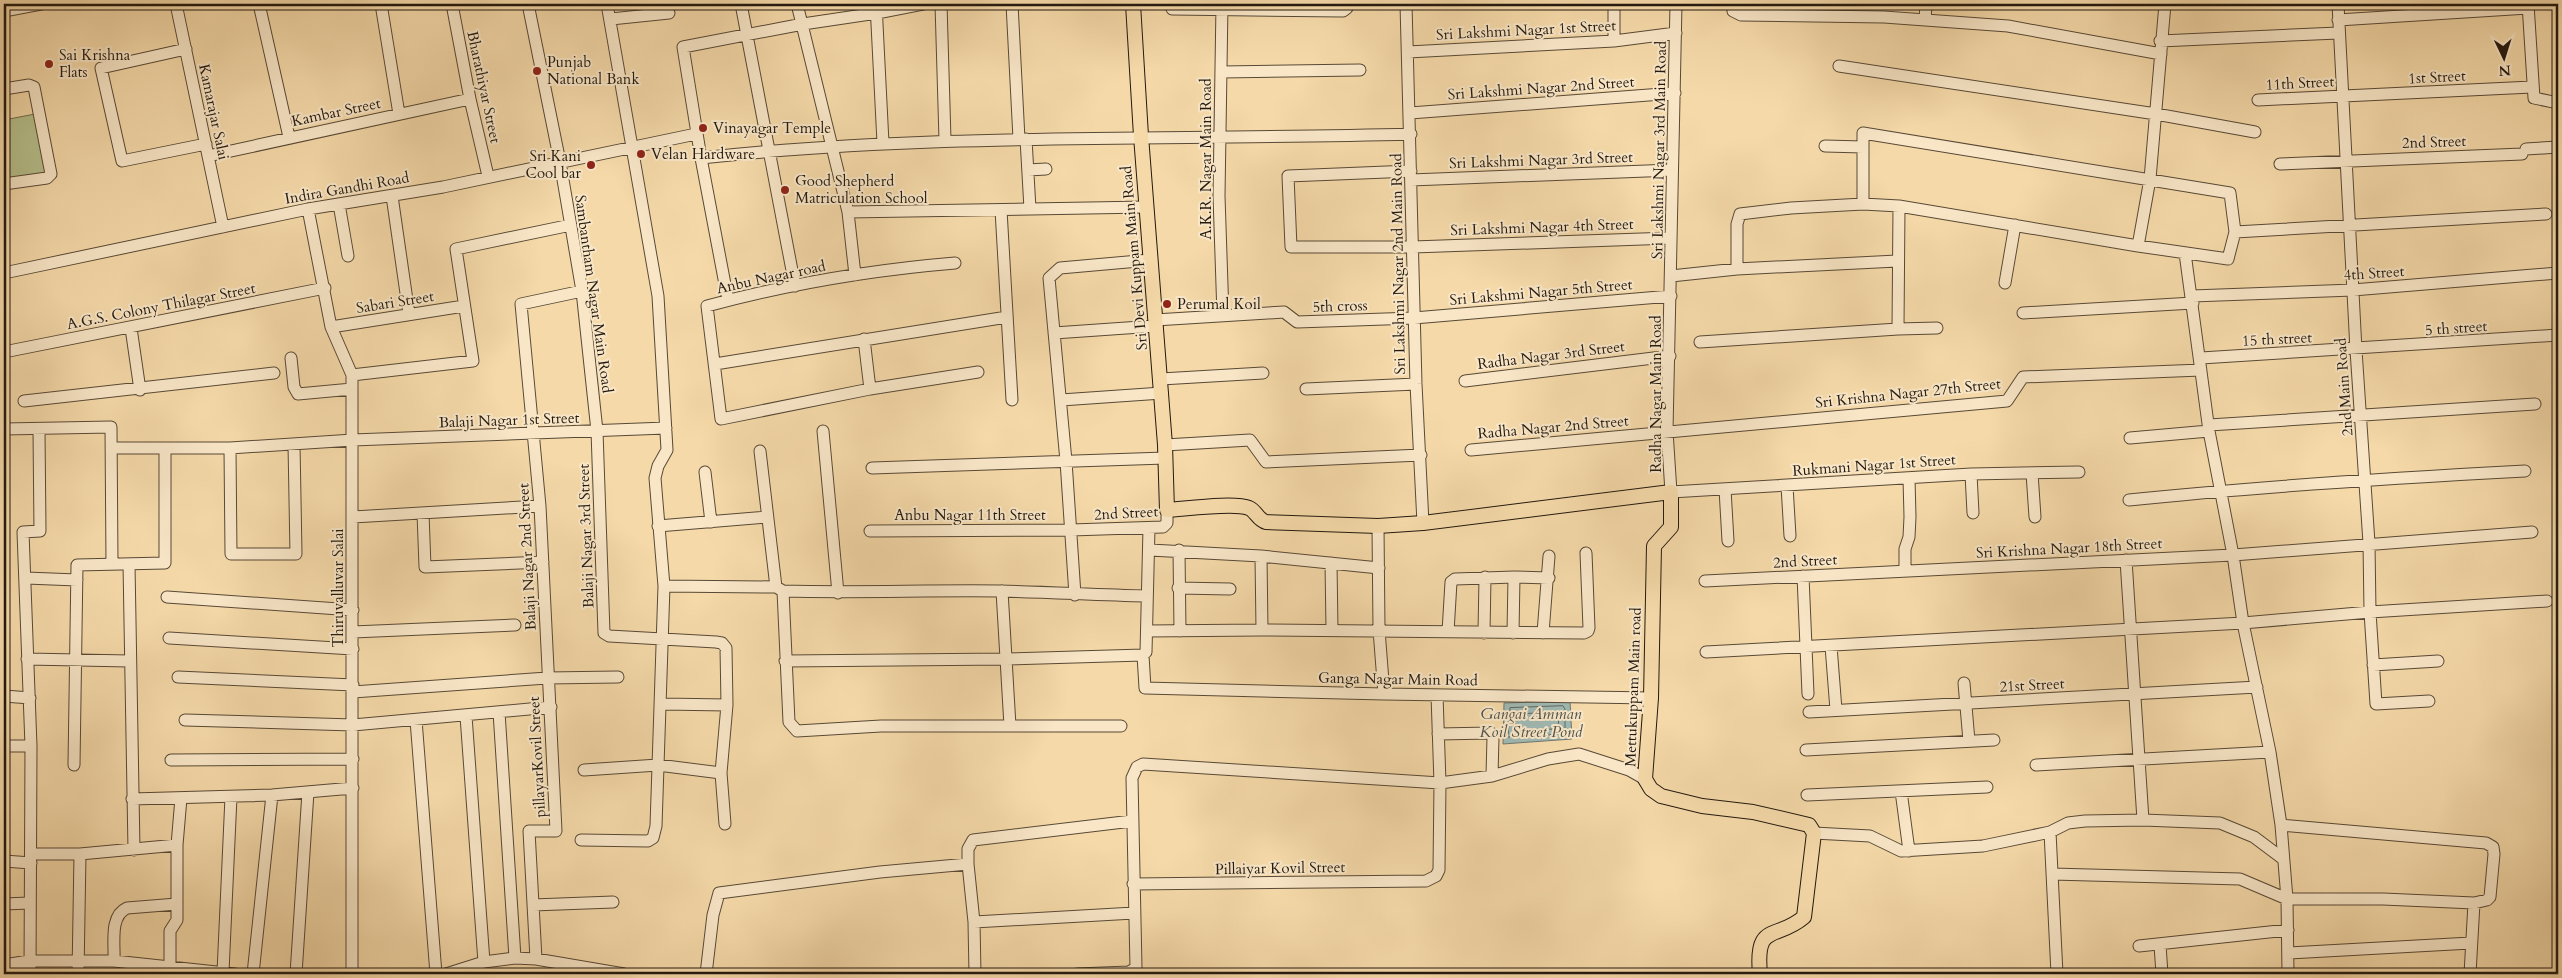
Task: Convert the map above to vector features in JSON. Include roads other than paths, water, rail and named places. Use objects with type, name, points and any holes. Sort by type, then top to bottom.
[{"type":"main road","name":"Sri Devi Kuppam Main Road","points":[[1133,4],[1140,136],[1161,386],[1167,510]]},
{"type":"main road","points":[[1167,510],[1238,506],[1253,510],[1259,518],[1266,522],[1378,526],[1423,523],[1671,492]]},
{"type":"main road","name":"Mettukuppam Main road","points":[[1671,492],[1671,527],[1654,546],[1651,698],[1645,779],[1651,789],[1661,796],[1702,806],[1762,814],[1809,825],[1814,833]]},
{"type":"main road","points":[[1760,974],[1758,956],[1765,939],[1774,931],[1804,917],[1814,833]]},
{"type":"street","points":[[4,10],[40,4]]},
{"type":"street","name":"Kamarajar Salai","points":[[176,4],[223,227]]},
{"type":"street","points":[[258,4],[289,137]]},
{"type":"street","points":[[381,4],[399,114]]},
{"type":"street","name":"Bharathiyar Street","points":[[452,4],[470,99],[488,176]]},
{"type":"street","name":"Sambantham Nagar Main Road","points":[[528,4],[560,162],[582,292],[597,431]]},
{"type":"street","points":[[581,840],[651,840],[656,826],[662,704],[664,586],[655,478],[658,466],[667,450],[658,296],[607,4]]},
{"type":"street","points":[[741,4],[796,286]]},
{"type":"street","points":[[797,4],[848,212],[855,275]]},
{"type":"street","points":[[728,300],[696,134],[683,47],[876,9],[923,4]]},
{"type":"street","points":[[941,4],[945,140]]},
{"type":"street","points":[[1012,4],[1030,209]]},
{"type":"street","points":[[1172,8],[1222,6],[1343,11],[1347,8],[1347,4]]},
{"type":"street","name":"Sri Lakshmi Nagar 2nd Main Road","points":[[1406,4],[1411,134],[1416,384],[1423,523]]},
{"type":"street","points":[[1614,4],[1614,41]]},
{"type":"street","name":"Sri Lakshmi Nagar 3rd Main Road","points":[[1671,296],[1676,4]]},
{"type":"street","points":[[1733,4],[1733,10],[1741,15],[1806,15],[2008,26],[2161,54]]},
{"type":"street","points":[[1925,20],[1926,4]]},
{"type":"street","points":[[2138,246],[2150,179],[2161,54],[2160,41],[2165,4]]},
{"type":"street","name":"2nd Main Road","points":[[2338,4],[2338,33],[2347,160],[2356,350],[2362,416],[2369,543],[2370,612],[2376,704],[2429,701]]},
{"type":"street","name":"A.K.R. Nagar Main Road","points":[[1222,6],[1219,196],[1223,315]]},
{"type":"street","points":[[2338,20],[2528,6],[2534,98],[2558,103]]},
{"type":"street","points":[[876,9],[882,143]]},
{"type":"street","points":[[610,19],[670,13]]},
{"type":"street","name":"Sri Lakshmi Nagar 1st Street","points":[[1408,52],[1614,41],[1676,33]]},
{"type":"street","points":[[2160,41],[2338,33]]},
{"type":"street","points":[[186,49],[101,68],[122,161],[206,144]]},
{"type":"street","points":[[1839,66],[2156,114],[2255,132]]},
{"type":"street","points":[[1222,72],[1360,70]]},
{"type":"street","points":[[4,89],[29,85],[34,88],[51,171],[48,178],[4,184]]},
{"type":"street","name":"1st Street","points":[[2343,96],[2532,87]]},
{"type":"street","name":"Sri Lakshmi Nagar 2nd Street","points":[[1410,113],[1675,93]]},
{"type":"street","name":"11th Street","points":[[2258,100],[2343,96]]},
{"type":"street","name":"Kambar Street","points":[[208,156],[470,99]]},
{"type":"street","points":[[1737,269],[1736,224],[1740,214],[1791,208],[1863,204],[1899,206],[2228,259],[2235,232],[2230,193],[1862,133],[1863,204]]},
{"type":"street","name":"Indira Gandhi Road","points":[[4,273],[308,209],[392,196],[696,134]]},
{"type":"street","points":[[701,158],[768,150],[945,140],[1411,134]]},
{"type":"street","points":[[1825,146],[1863,147]]},
{"type":"street","name":"2nd Street","points":[[2280,164],[2524,151],[2558,147]]},
{"type":"street","points":[[1028,170],[1046,169]]},
{"type":"street","name":"Sri Lakshmi Nagar 3rd Street","points":[[1413,247],[1291,247],[1288,176],[1672,170]]},
{"type":"street","points":[[392,196],[409,314]]},
{"type":"street","points":[[339,204],[348,256]]},
{"type":"street","points":[[1898,329],[1897,261],[1899,206]]},
{"type":"street","points":[[848,212],[1146,207]]},
{"type":"street","name":"Thiruvalluvar Salai","points":[[308,209],[325,288],[331,327],[352,375],[352,974]]},
{"type":"street","points":[[1001,210],[1012,400]]},
{"type":"street","points":[[2235,232],[2546,214]]},
{"type":"street","points":[[352,375],[473,361],[456,249],[571,225]]},
{"type":"street","points":[[2005,283],[2015,226]]},
{"type":"street","name":"Sri Lakshmi Nagar 4th Street","points":[[1413,247],[1671,238]]},
{"type":"street","points":[[2185,253],[2201,358],[2209,428],[2233,555],[2243,623],[2270,752],[2281,825],[2282,858],[2287,900],[2288,974]]},
{"type":"street","points":[[1075,595],[1061,400],[1049,278],[1055,270],[1150,260]]},
{"type":"street","points":[[1671,276],[1737,269],[1897,261]]},
{"type":"street","name":"Anbu Nagar road","points":[[870,389],[721,419],[707,306],[728,300],[855,275],[911,266],[955,263]]},
{"type":"street","name":"4th Street","points":[[2023,313],[2353,290],[2558,273]]},
{"type":"street","name":"A.G.S. Colony Thilagar Street","points":[[4,352],[325,288]]},
{"type":"street","name":"Balaji Nagar 2nd Street","points":[[547,678],[540,506],[535,435],[521,304],[582,292]]},
{"type":"street","name":"Sri Lakshmi Nagar 5th Street","points":[[1414,318],[1671,296]]},
{"type":"street","name":"Radha Nagar Main Road","points":[[1671,296],[1667,431],[1671,492]]},
{"type":"street","name":"Sabari Street","points":[[331,327],[464,306]]},
{"type":"street","name":"5th cross","points":[[1223,315],[1284,312],[1298,322],[1414,318]]},
{"type":"street","points":[[1054,333],[1223,315]]},
{"type":"street","points":[[715,364],[1007,316]]},
{"type":"street","points":[[131,328],[140,390]]},
{"type":"street","points":[[1700,342],[1937,328]]},
{"type":"street","name":"5 th street","points":[[2356,350],[2558,335]]},
{"type":"street","points":[[864,339],[870,389],[978,372]]},
{"type":"street","name":"15 th street","points":[[2201,358],[2356,350]]},
{"type":"street","name":"Radha Nagar 3rd Street","points":[[1465,381],[1670,356]]},
{"type":"street","points":[[291,358],[294,387],[298,394],[352,389]]},
{"type":"street","name":"Sri Krishna Nagar 27th Street","points":[[1667,431],[2007,401],[2023,377],[2201,370]]},
{"type":"street","points":[[1061,400],[1263,372]]},
{"type":"street","points":[[24,402],[274,373]]},
{"type":"street","points":[[1306,389],[1416,384]]},
{"type":"street","points":[[2130,438],[2209,428],[2534,404]]},
{"type":"street","points":[[4,429],[39,430],[111,427],[112,564]]},
{"type":"street","name":"Balaji Nagar 1st Street","points":[[112,448],[230,448],[353,440],[535,435],[666,428]]},
{"type":"street","points":[[30,974],[31,746],[23,532],[40,532],[39,430]]},
{"type":"street","name":"Balaji Nagar 3rd Street","points":[[597,431],[604,589],[604,633],[609,636],[662,638]]},
{"type":"street","points":[[823,431],[838,593]]},
{"type":"street","name":"Radha Nagar 2nd Street","points":[[1470,450],[1667,431]]},
{"type":"street","points":[[872,468],[1066,461],[1250,440],[1266,462],[1421,455]]},
{"type":"street","points":[[230,448],[231,554],[296,554],[294,444]]},
{"type":"street","points":[[74,764],[77,565],[165,563],[165,448]]},
{"type":"street","points":[[760,452],[767,517],[780,589],[789,722],[797,731],[881,726],[1121,726]]},
{"type":"street","points":[[2129,500],[2220,490],[2365,479],[2525,471]]},
{"type":"street","points":[[705,472],[711,522]]},
{"type":"street","name":"Rukmani Nagar 1st Street","points":[[1671,492],[1971,474],[2079,472]]},
{"type":"street","points":[[2032,473],[2035,517]]},
{"type":"street","points":[[1971,474],[1973,512]]},
{"type":"street","points":[[1906,571],[1905,549],[1909,537],[1910,517],[1909,478]]},
{"type":"street","points":[[1787,486],[1790,536]]},
{"type":"street","points":[[1725,490],[1728,541]]},
{"type":"street","points":[[353,517],[540,506]]},
{"type":"street","name":"2nd Street","points":[[1071,530],[1165,527],[1167,510]]},
{"type":"street","points":[[423,513],[425,567],[543,562]]},
{"type":"street","points":[[658,526],[767,517]]},
{"type":"street","points":[[1378,526],[1379,630],[1384,694]]},
{"type":"street","points":[[785,661],[1006,659],[1143,655],[1146,652],[1147,631],[1146,596],[1150,550],[1149,528]]},
{"type":"street","name":"Anbu Nagar 11th Street","points":[[870,531],[1071,530]]},
{"type":"street","name":"Sri Krishna Nagar 18th Street","points":[[1906,571],[2233,555],[2369,543],[2532,532]]},
{"type":"street","points":[[1150,550],[1179,550],[1261,556],[1379,568]]},
{"type":"street","points":[[1179,550],[1180,631]]},
{"type":"street","points":[[1147,631],[1379,630],[1484,633],[1588,631],[1586,553]]},
{"type":"street","points":[[1261,556],[1262,630]]},
{"type":"street","points":[[1543,633],[1549,556]]},
{"type":"street","points":[[2126,560],[2143,820]]},
{"type":"street","points":[[1331,563],[1332,630]]},
{"type":"street","points":[[129,564],[129,661],[134,850]]},
{"type":"street","name":"2nd Street","points":[[1705,581],[1906,571]]},
{"type":"street","points":[[1803,576],[1808,647],[1808,694]]},
{"type":"street","points":[[1448,632],[1451,582],[1454,579],[1485,577],[1548,578]]},
{"type":"street","points":[[1484,633],[1485,577]]},
{"type":"street","points":[[1512,633],[1514,577]]},
{"type":"street","points":[[26,578],[77,580]]},
{"type":"street","points":[[664,586],[780,589],[838,593],[1002,591],[1146,596]]},
{"type":"street","points":[[1178,588],[1230,589]]},
{"type":"street","points":[[1002,591],[1010,726]]},
{"type":"street","points":[[167,597],[353,610]]},
{"type":"street","points":[[1706,652],[2130,630],[2547,601]]},
{"type":"street","points":[[353,632],[515,625]]},
{"type":"street","points":[[169,638],[353,649]]},
{"type":"street","points":[[662,638],[722,643],[727,656],[727,705],[721,773],[725,824]]},
{"type":"street","points":[[1831,646],[1836,710]]},
{"type":"street","name":"Ganga Nagar Main Road","points":[[1143,655],[1145,688],[1651,698]]},
{"type":"street","points":[[27,659],[129,661]]},
{"type":"street","points":[[2373,666],[2438,661]]},
{"type":"street","points":[[178,677],[353,688],[547,678],[618,677]]},
{"type":"street","name":"pillayarKovil Street","points":[[536,959],[529,831],[556,831],[551,707],[547,678]]},
{"type":"street","points":[[1964,683],[1969,741]]},
{"type":"street","name":"21st Street","points":[[1809,712],[2257,687]]},
{"type":"street","points":[[1438,695],[1440,783]]},
{"type":"street","points":[[4,696],[30,698]]},
{"type":"street","points":[[662,704],[727,705]]},
{"type":"street","points":[[185,720],[353,725],[551,707]]},
{"type":"street","points":[[499,712],[515,958]]},
{"type":"street","points":[[466,716],[479,967]]},
{"type":"street","points":[[416,720],[436,974]]},
{"type":"street","points":[[1438,734],[1491,733],[1493,737],[1492,776]]},
{"type":"street","points":[[1806,750],[1994,740]]},
{"type":"street","points":[[4,746],[31,746]]},
{"type":"street","points":[[2036,765],[2270,752]]},
{"type":"street","points":[[1077,974],[1140,971],[1134,914],[1132,778],[1137,767],[1143,764],[1440,783],[1492,776],[1548,759],[1579,754],[1629,770],[1645,779]]},
{"type":"street","points":[[171,760],[353,759]]},
{"type":"street","points":[[584,770],[658,765],[721,773]]},
{"type":"street","name":"Pillaiyar Kovil Street","points":[[1134,884],[1426,882],[1436,876],[1439,870],[1440,783]]},
{"type":"street","points":[[1807,795],[1987,787]]},
{"type":"street","points":[[132,799],[272,795],[353,788]]},
{"type":"street","points":[[1901,790],[1908,851]]},
{"type":"street","points":[[296,974],[308,792]]},
{"type":"street","points":[[253,974],[272,795]]},
{"type":"street","points":[[223,972],[231,797]]},
{"type":"street","points":[[170,968],[170,931],[176,923],[177,846],[181,798]]},
{"type":"street","points":[[1814,833],[1870,836],[1894,849],[1908,851],[1984,846],[2050,832],[2068,823],[2085,820],[2143,820],[2220,824],[2254,837],[2282,858]]},
{"type":"street","points":[[975,974],[974,922],[968,864],[968,849],[973,840],[1132,821]]},
{"type":"street","points":[[2052,874],[2240,879],[2287,900],[2383,899],[2474,903],[2487,900],[2490,897],[2494,854],[2493,847],[2486,842],[2281,825]]},
{"type":"street","points":[[2050,832],[2057,974]]},
{"type":"street","points":[[4,861],[177,846]]},
{"type":"street","points":[[78,968],[80,854]]},
{"type":"street","points":[[706,974],[713,915],[719,893],[968,864]]},
{"type":"street","points":[[533,905],[613,902]]},
{"type":"street","points":[[4,904],[29,903]]},
{"type":"street","points":[[2470,974],[2474,903]]},
{"type":"street","points":[[114,961],[116,917],[121,911],[127,908],[177,904]]},
{"type":"street","points":[[974,922],[1134,914]]},
{"type":"street","points":[[2139,946],[2288,930]]},
{"type":"street","points":[[2289,953],[2471,942]]},
{"type":"street","points":[[2160,945],[2162,974]]},
{"type":"street","points":[[446,974],[515,958],[536,959],[550,968],[624,974]]},
{"type":"street","points":[[4,965],[29,961],[78,968],[114,961],[155,970],[170,968],[196,972],[235,974]]},
{"type":"water","name":"Gangai Amman Koil Street Pond","points":[[1570,701],[1572,739],[1503,744],[1504,703]]},
{"type":"place","name":"Sai Krishna Flats","points":[[49,64]]},
{"type":"place","name":"Punjab National Bank","points":[[537,71]]},
{"type":"place","name":"Vinayagar Temple","points":[[703,128]]},
{"type":"place","name":"Velan Hardware","points":[[641,154]]},
{"type":"place","name":"Sri Kani Cool bar","points":[[591,165]]},
{"type":"place","name":"Good Shepherd Matriculation School","points":[[785,190]]},
{"type":"place","name":"Perumal Koil","points":[[1167,304]]}]
